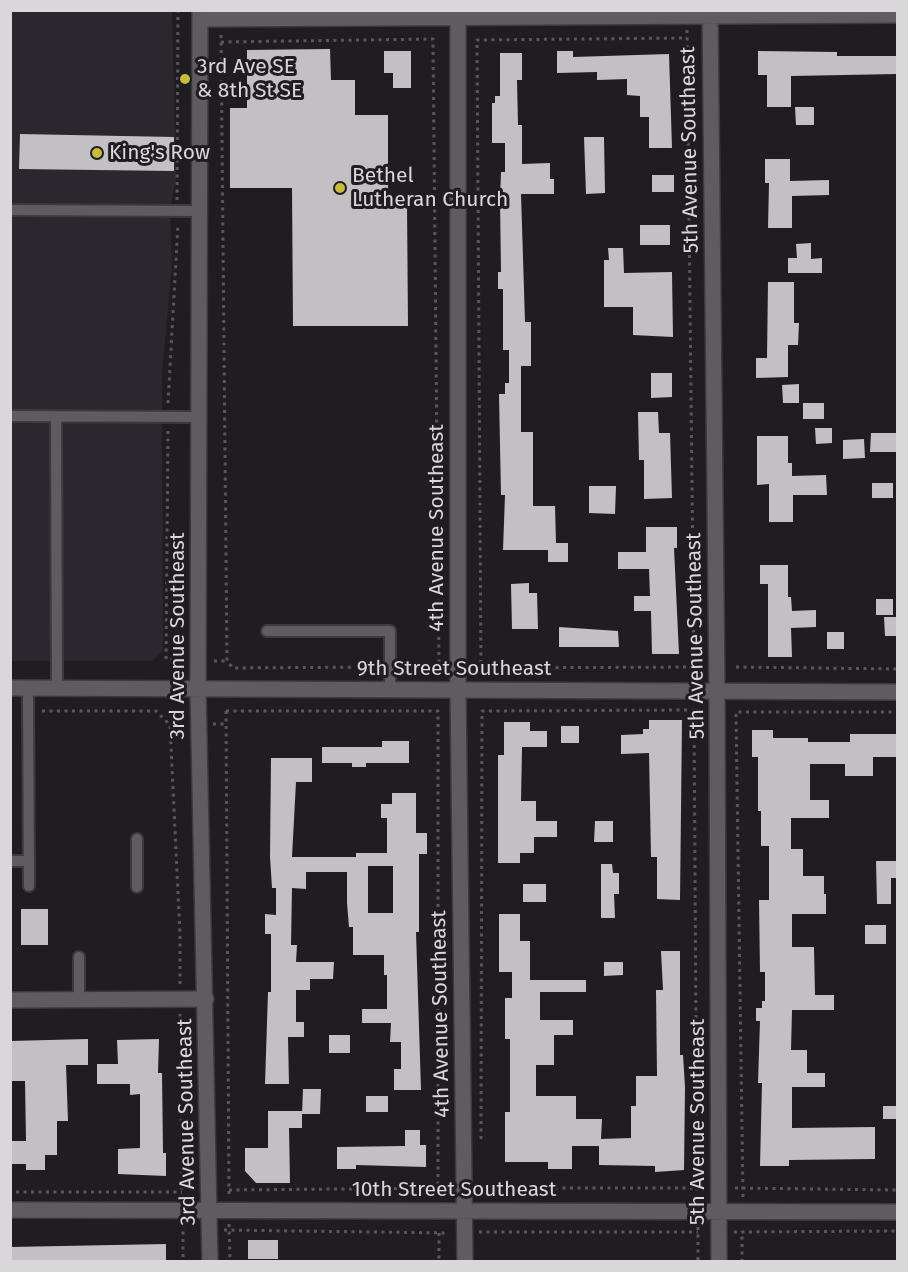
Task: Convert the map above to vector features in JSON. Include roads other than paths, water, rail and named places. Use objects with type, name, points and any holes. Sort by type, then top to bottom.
[{"type":"street","points":[[200,15],[687,15],[710,13],[897,15]]},
{"type":"street","name":"5th Avenue Southeast","points":[[710,13],[717,692],[719,1262]]},
{"type":"street","name":"3rd Avenue Southeast","points":[[200,15],[198,690],[210,1262]]},
{"type":"street","name":"4th Avenue Southeast","points":[[458,15],[458,690],[465,1262]]},
{"type":"street","name":"9th Street Southeast","points":[[10,688],[897,692]]},
{"type":"street","points":[[10,1000],[206,999]]},
{"type":"street","name":"10th Street Southeast","points":[[10,1209],[897,1212]]},
{"type":"lane","points":[[10,210],[199,211]]},
{"type":"lane","points":[[10,417],[199,417]]},
{"type":"lane","points":[[56,417],[57,688]]},
{"type":"lane","points":[[267,631],[390,631],[390,690]]},
{"type":"lane","points":[[28,688],[29,886]]},
{"type":"lane","points":[[136,839],[137,887]]},
{"type":"lane","points":[[10,861],[28,861]]},
{"type":"lane","points":[[79,957],[79,1000]]},
{"type":"place","name":"3rd Ave SE & 8th St SE","points":[[185,79]]},
{"type":"place","name":"King's Row","points":[[97,153]]},
{"type":"place","name":"Bethel Lutheran Church","points":[[340,188]]}]
